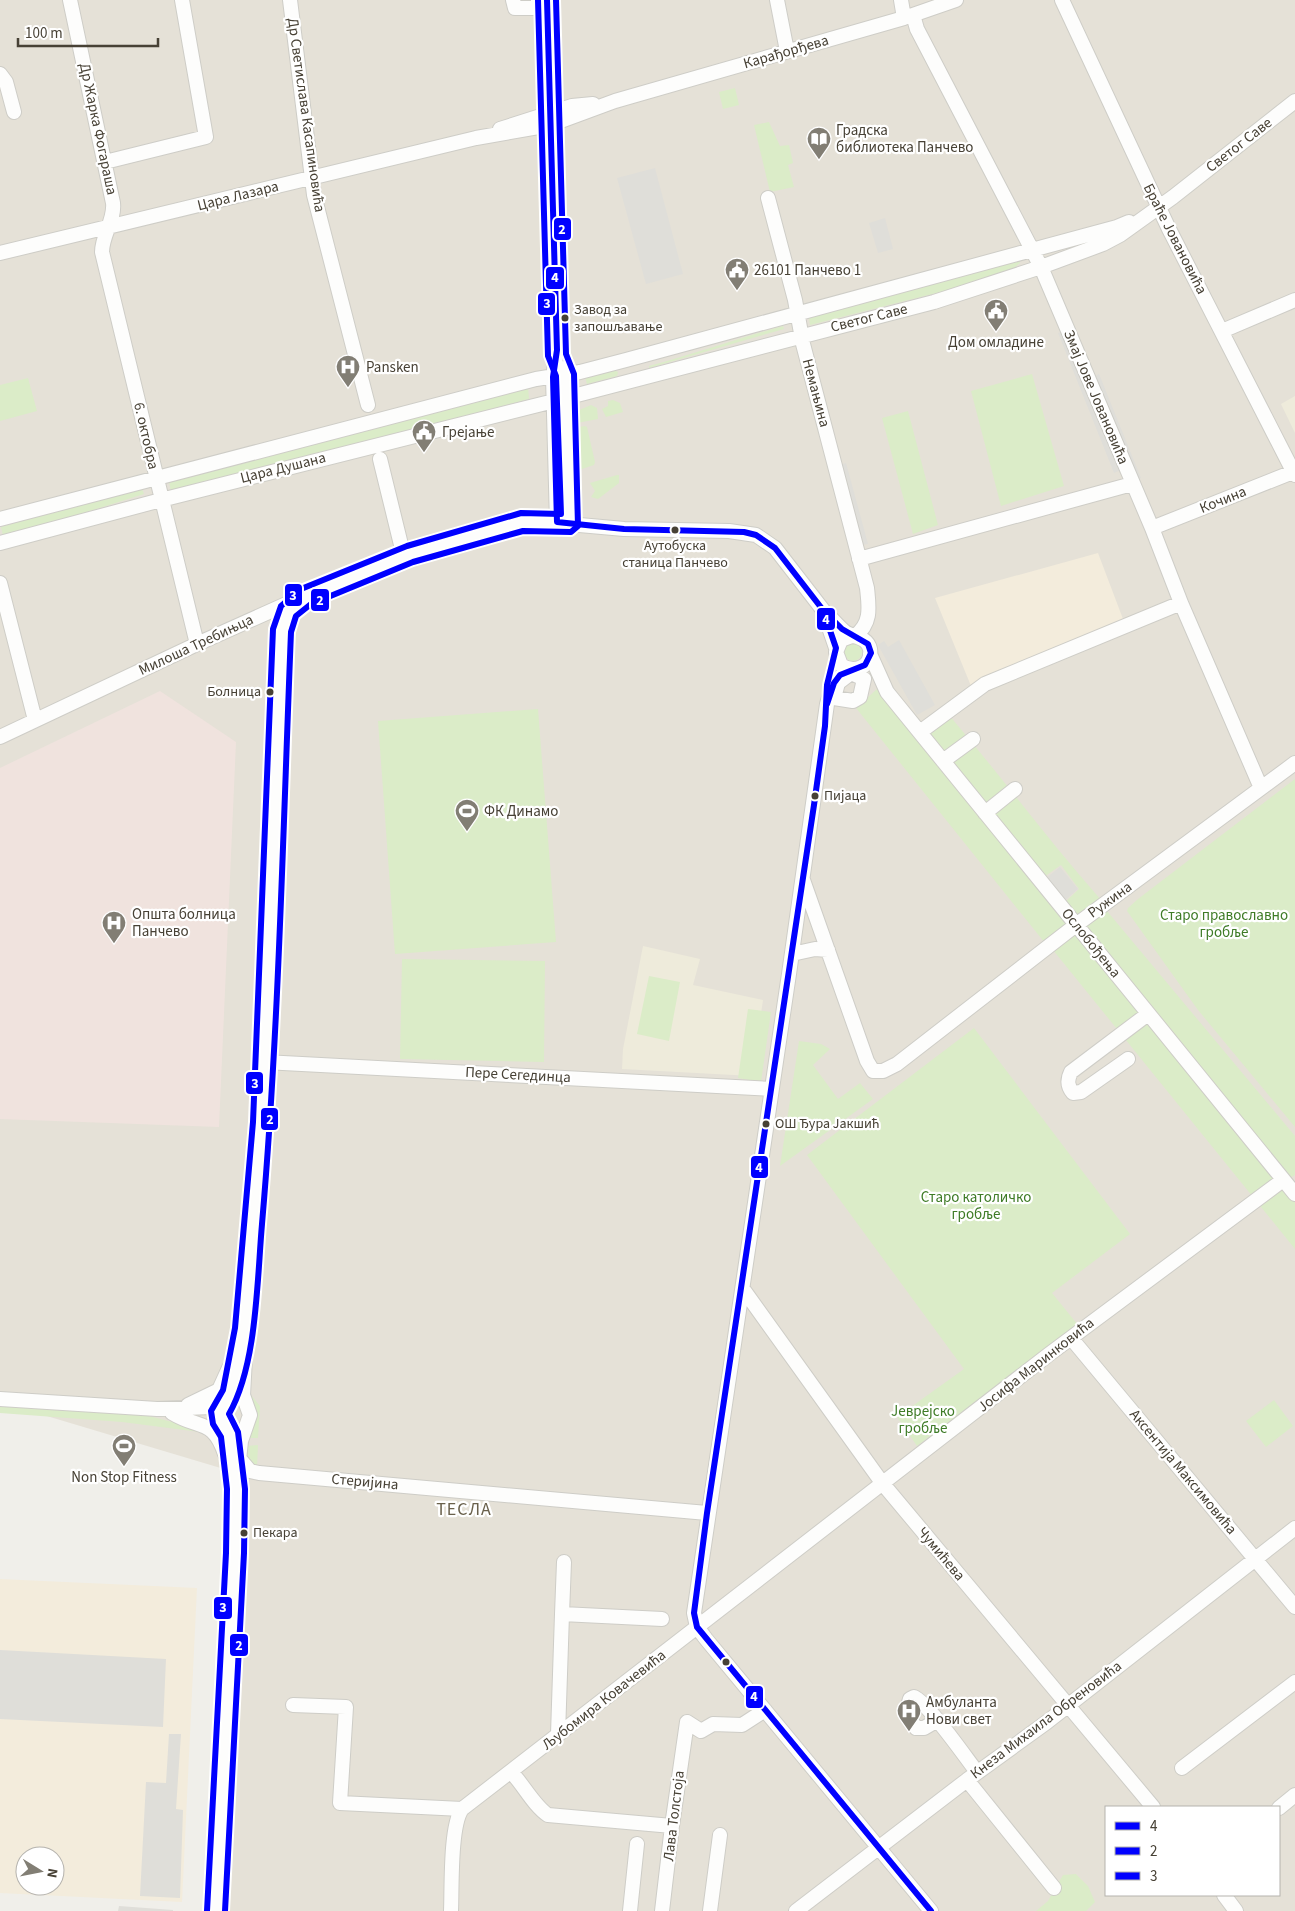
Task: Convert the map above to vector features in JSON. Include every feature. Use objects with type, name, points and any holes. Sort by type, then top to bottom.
[{"type":"street","name":"Др Жарка Фогараша","points":[[70,0],[114,211],[108,228]]},
{"type":"street","points":[[105,162],[206,137],[182,0]]},
{"type":"street","name":"Др Светислава Касапиновића","points":[[290,0],[312,177],[368,405]]},
{"type":"street","points":[[513,0],[515,8],[538,8],[538,0]]},
{"type":"street","points":[[547,0],[557,356],[564,522],[580,526],[624,529],[729,531],[756,535],[775,548],[823,610],[853,636],[864,640],[869,650]]},
{"type":"street","points":[[777,0],[787,51]]},
{"type":"street","name":"Змај Јове Јовановића","points":[[901,0],[1041,267],[1152,528],[1181,603],[1261,788]]},
{"type":"street","name":"Карађорђева","points":[[550,119],[908,16],[956,0]]},
{"type":"street","name":"Браће Јовановића","points":[[1062,0],[1159,208],[1294,473]]},
{"type":"street","points":[[0,74],[6,82],[14,112]]},
{"type":"street","name":"Светог Саве","points":[[560,400],[934,302],[1041,267],[1103,244],[1159,208],[1295,101]]},
{"type":"street","name":"Цара Лазара","points":[[0,253],[550,119]]},
{"type":"street","name":"Немањина","points":[[768,198],[798,313],[801,336],[867,588]]},
{"type":"street","name":"Светог Саве","points":[[559,376],[626,360],[1117,227],[1159,208]]},
{"type":"street","name":"6. октобра","points":[[108,228],[102,252],[197,644]]},
{"type":"street","points":[[1222,331],[1295,300]]},
{"type":"street","name":"Цара Душана","points":[[0,519],[156,477],[559,376]]},
{"type":"street","name":"Цара Душана","points":[[0,543],[161,500],[560,400]]},
{"type":"street","points":[[380,458],[404,556]]},
{"type":"street","name":"Кочина","points":[[1152,528],[1294,473]]},
{"type":"street","points":[[859,559],[1132,484]]},
{"type":"street","name":"Милоша Требињца","points":[[0,737],[258,616],[404,556],[522,522],[564,522]]},
{"type":"street","points":[[0,583],[35,720]]},
{"type":"street","points":[[833,702],[827,685],[836,652],[841,640],[853,636],[862,630],[868,618],[867,588]]},
{"type":"street","points":[[867,588],[873,599],[875,612],[869,650],[864,666],[851,670],[834,682],[833,702],[803,879],[694,1613],[696,1627],[932,1911]]},
{"type":"street","points":[[216,1911],[235,1554],[236,1489],[239,1458],[246,1424],[250,1415],[243,1389],[244,1329],[262,1123],[282,630],[288,611],[302,598]]},
{"type":"street","points":[[920,732],[985,684],[1181,603]]},
{"type":"street","points":[[823,610],[841,665],[851,670]]},
{"type":"street","points":[[258,616],[271,620],[282,630]]},
{"type":"street","name":"Ослобођења","points":[[869,650],[887,692],[1291,1187]]},
{"type":"street","name":"Ослобођења","points":[[851,670],[887,692]]},
{"type":"street","points":[[943,761],[973,739]]},
{"type":"street","name":"Ружина","points":[[828,950],[867,1061],[871,1070],[878,1073],[896,1064],[1076,925],[1295,763]]},
{"type":"street","points":[[985,813],[1015,789]]},
{"type":"street","points":[[792,954],[815,949],[828,950],[803,879]]},
{"type":"street","points":[[1128,1059],[1081,1092],[1073,1093],[1069,1088],[1068,1082],[1071,1072],[1148,1014]]},
{"type":"street","name":"Пере Сегединца","points":[[264,1062],[772,1089]]},
{"type":"street","name":"Јосифа Маринковића","points":[[696,1627],[1071,1338],[1291,1187]]},
{"type":"street","name":"Чумићева","points":[[743,1289],[883,1484],[1066,1706],[1152,1806]]},
{"type":"street","points":[[236,1489],[229,1434],[220,1412],[232,1389],[244,1329]]},
{"type":"street","name":"Аксентија Максимовића","points":[[1071,1338],[1295,1607]]},
{"type":"street","points":[[178,1410],[219,1390],[240,1346]]},
{"type":"street","points":[[0,1399],[178,1410],[212,1407],[237,1399],[246,1405]]},
{"type":"street","points":[[178,1410],[236,1429],[246,1424]]},
{"type":"street","points":[[178,1410],[184,1420],[214,1430],[233,1472]]},
{"type":"street","name":"Стеријина","points":[[239,1458],[250,1471],[259,1473],[708,1513]]},
{"type":"street","name":"Кнеза Михаила Обреновића","points":[[797,1911],[1295,1528]]},
{"type":"street","points":[[558,1734],[564,1562]]},
{"type":"street","points":[[562,1614],[662,1619]]},
{"type":"street","name":"Љубомира Ковачевића","points":[[462,1809],[696,1627]]},
{"type":"street","points":[[1182,1768],[1295,1682]]},
{"type":"street","points":[[293,1705],[346,1708],[340,1804],[462,1809]]},
{"type":"street","name":"Лава Толстоја","points":[[662,1911],[687,1722],[701,1731],[716,1724],[736,1726],[765,1710]]},
{"type":"street","points":[[936,1721],[972,1776],[1054,1888]]},
{"type":"street","points":[[511,1772],[541,1811],[548,1815],[672,1826]]},
{"type":"street","points":[[1280,1807],[1295,1795]]},
{"type":"street","points":[[451,1911],[455,1833],[458,1814],[462,1809]]},
{"type":"street","points":[[710,1911],[720,1835]]},
{"type":"street","points":[[630,1911],[637,1844]]},
{"type":"street","points":[[1225,1896],[1236,1911]]},
{"type":"shaded area","points":[[0,0],[1295,0],[1295,1911],[225,1911],[235,1553],[244,1475],[0,1402]]},
{"type":"shaded area","points":[[655,168],[683,274],[646,284],[617,178]]},
{"type":"shaded area","points":[[885,218],[893,249],[878,253],[869,223]]},
{"type":"shaded area","points":[[1065,330],[1121,470],[1114,473],[1058,333]]},
{"type":"shaded area","points":[[1099,374],[1141,478],[1135,480],[1093,377]]},
{"type":"shaded area","points":[[1295,396],[1295,433],[1281,404]]},
{"type":"shaded area","points":[[846,463],[868,544],[862,545],[840,465]]},
{"type":"shaded area","points":[[1098,553],[1123,619],[971,686],[935,598]]},
{"type":"shaded area","points":[[899,640],[935,705],[917,715],[878,645],[884,641],[888,647]]},
{"type":"shaded area","name":"Општа болница Панчево","points":[[160,691],[236,742],[219,1127],[0,1119],[0,768]]},
{"type":"shaded area","points":[[1060,867],[1078,889],[1063,902],[1045,879]]},
{"type":"shaded area","points":[[643,946],[700,959],[693,985],[763,1000],[752,1076],[622,1069],[623,1049]]},
{"type":"shaded area","points":[[0,1579],[197,1588],[182,1902],[61,1896],[65,1896],[65,1846],[15,1846],[15,1894],[0,1893]]},
{"type":"shaded area","points":[[0,1650],[166,1659],[163,1727],[0,1719]]},
{"type":"shaded area","points":[[169,1734],[181,1734],[176,1809],[183,1810],[180,1898],[140,1896],[146,1782],[166,1783]]},
{"type":"shaded area","points":[[119,1906],[173,1910],[173,1911],[118,1911]]},
{"type":"green space","points":[[735,88],[739,105],[723,109],[719,92]]},
{"type":"green space","points":[[769,122],[780,146],[789,145],[793,163],[788,165],[794,187],[770,192],[754,125]]},
{"type":"green space","points":[[1019,258],[1020,263],[1014,268],[964,286],[810,325],[809,317]]},
{"type":"green space","points":[[783,326],[784,329],[649,368],[649,366]]},
{"type":"green space","points":[[613,370],[618,372],[617,376],[587,384],[585,377]]},
{"type":"green space","points":[[1032,374],[1064,486],[1001,506],[971,391]]},
{"type":"green space","points":[[28,378],[37,411],[0,421],[0,385]]},
{"type":"green space","points":[[528,386],[529,399],[171,491],[169,482]]},
{"type":"green space","points":[[613,400],[620,403],[623,412],[606,417],[602,409],[608,406],[608,401]]},
{"type":"green space","points":[[591,405],[597,408],[598,419],[577,423],[577,411]]},
{"type":"green space","points":[[908,411],[938,525],[913,534],[882,418]]},
{"type":"green space","points":[[579,427],[587,427],[595,462],[594,465],[579,470],[577,431]]},
{"type":"green space","points":[[619,475],[619,483],[598,499],[591,497],[595,491],[590,483]]},
{"type":"green space","points":[[141,486],[144,494],[68,518],[3,535],[1,527]]},
{"type":"green space","points":[[853,643],[859,646],[862,652],[859,658],[853,661],[847,658],[844,652],[847,646]]},
{"type":"green space","points":[[877,689],[890,701],[1069,923],[1045,943],[856,708]]},
{"type":"green space","name":"ФК Динамо","points":[[538,709],[556,942],[395,954],[378,721]]},
{"type":"green space","points":[[949,715],[1101,900],[1077,919],[1064,903],[1079,889],[1061,865],[1044,877],[927,733]]},
{"type":"green space","name":"Старо православно гробље","points":[[1295,779],[1295,1127],[1198,1010],[1127,911],[1138,899]]},
{"type":"green space","points":[[1107,911],[1295,1136],[1295,1175],[1290,1178],[1086,927]]},
{"type":"green space","points":[[1076,932],[1295,1201],[1295,1249],[1053,950]]},
{"type":"green space","points":[[402,959],[545,961],[544,1062],[400,1059]]},
{"type":"green space","points":[[649,976],[680,982],[669,1041],[637,1034]]},
{"type":"green space","points":[[748,1009],[771,1012],[761,1082],[738,1078]]},
{"type":"green space","name":"Старо католичко гробље","points":[[974,1028],[1130,1234],[1052,1293],[1078,1325],[917,1446],[897,1417],[964,1369],[807,1155]]},
{"type":"green space","points":[[799,1041],[821,1044],[830,1049],[813,1065],[838,1099],[860,1083],[873,1099],[780,1166]]},
{"type":"green space","points":[[248,1389],[250,1389],[251,1395],[260,1406],[258,1438],[246,1438]]},
{"type":"green space","points":[[1274,1400],[1293,1426],[1266,1447],[1246,1421]]},
{"type":"green space","points":[[23,1405],[137,1413],[200,1429],[200,1432],[122,1422],[0,1413],[0,1406]]},
{"type":"green space","points":[[258,1445],[257,1467],[247,1462],[245,1446]]},
{"type":"green space","points":[[1076,1874],[1088,1886],[1095,1902],[1086,1911],[1036,1911],[1048,1901],[1063,1875]]},
{"type":"transit line","name":"3","points":[[207,1911],[226,1553],[227,1489],[221,1437],[213,1424],[211,1411],[223,1390],[235,1328],[253,1122],[273,629],[281,606],[301,589],[407,546],[521,513],[561,514],[556,376],[548,356],[538,0]]},
{"type":"transit line","name":"4","points":[[547,0],[557,350],[553,377],[557,522],[624,529],[744,532],[756,535],[775,548],[823,610],[836,648],[827,685],[825,726],[814,805],[707,1513],[694,1613],[697,1627],[931,1911]]},
{"type":"transit line","name":"2","points":[[225,1911],[244,1553],[245,1489],[238,1432],[229,1414],[245,1372],[257,1296],[277,1002],[291,632],[296,616],[311,604],[413,562],[523,531],[571,532],[578,526],[574,374],[566,354],[556,0]]},
{"type":"transit line","name":"4","points":[[820,607],[842,629],[868,644],[871,653],[865,665],[840,675],[834,683],[827,704]]},
{"type":"place","name":"Градска библиотека Панчево","points":[[819,160]]},
{"type":"place","name":"26101 Панчево 1","points":[[737,291]]},
{"type":"place","name":"Завод за запошљавање","points":[[565,318]]},
{"type":"place","name":"Дом омладине","points":[[996,332]]},
{"type":"place","name":"Pansken","points":[[348,388]]},
{"type":"place","name":"Грејање","points":[[424,453]]},
{"type":"place","name":"Аутобуска станица Панчево","points":[[675,530]]},
{"type":"place","name":"Болница","points":[[270,692]]},
{"type":"place","name":"Пијаца","points":[[815,796]]},
{"type":"place","name":"ФК Динамо","points":[[467,832]]},
{"type":"place","name":"Општа болница Панчево","points":[[114,944]]},
{"type":"place","name":"ОШ Ђура Јакшић","points":[[766,1124]]},
{"type":"place","name":"Non Stop Fitness","points":[[124,1467]]},
{"type":"place","name":"Пекара","points":[[244,1533]]},
{"type":"place","name":"Амбуланта Нови свет","points":[[909,1732]]},
{"type":"district","name":"ТЕСЛА","points":[[464,1509]]},
{"type":"park label","name":"Јеврејско гробље","points":[[923,1420]]}]
